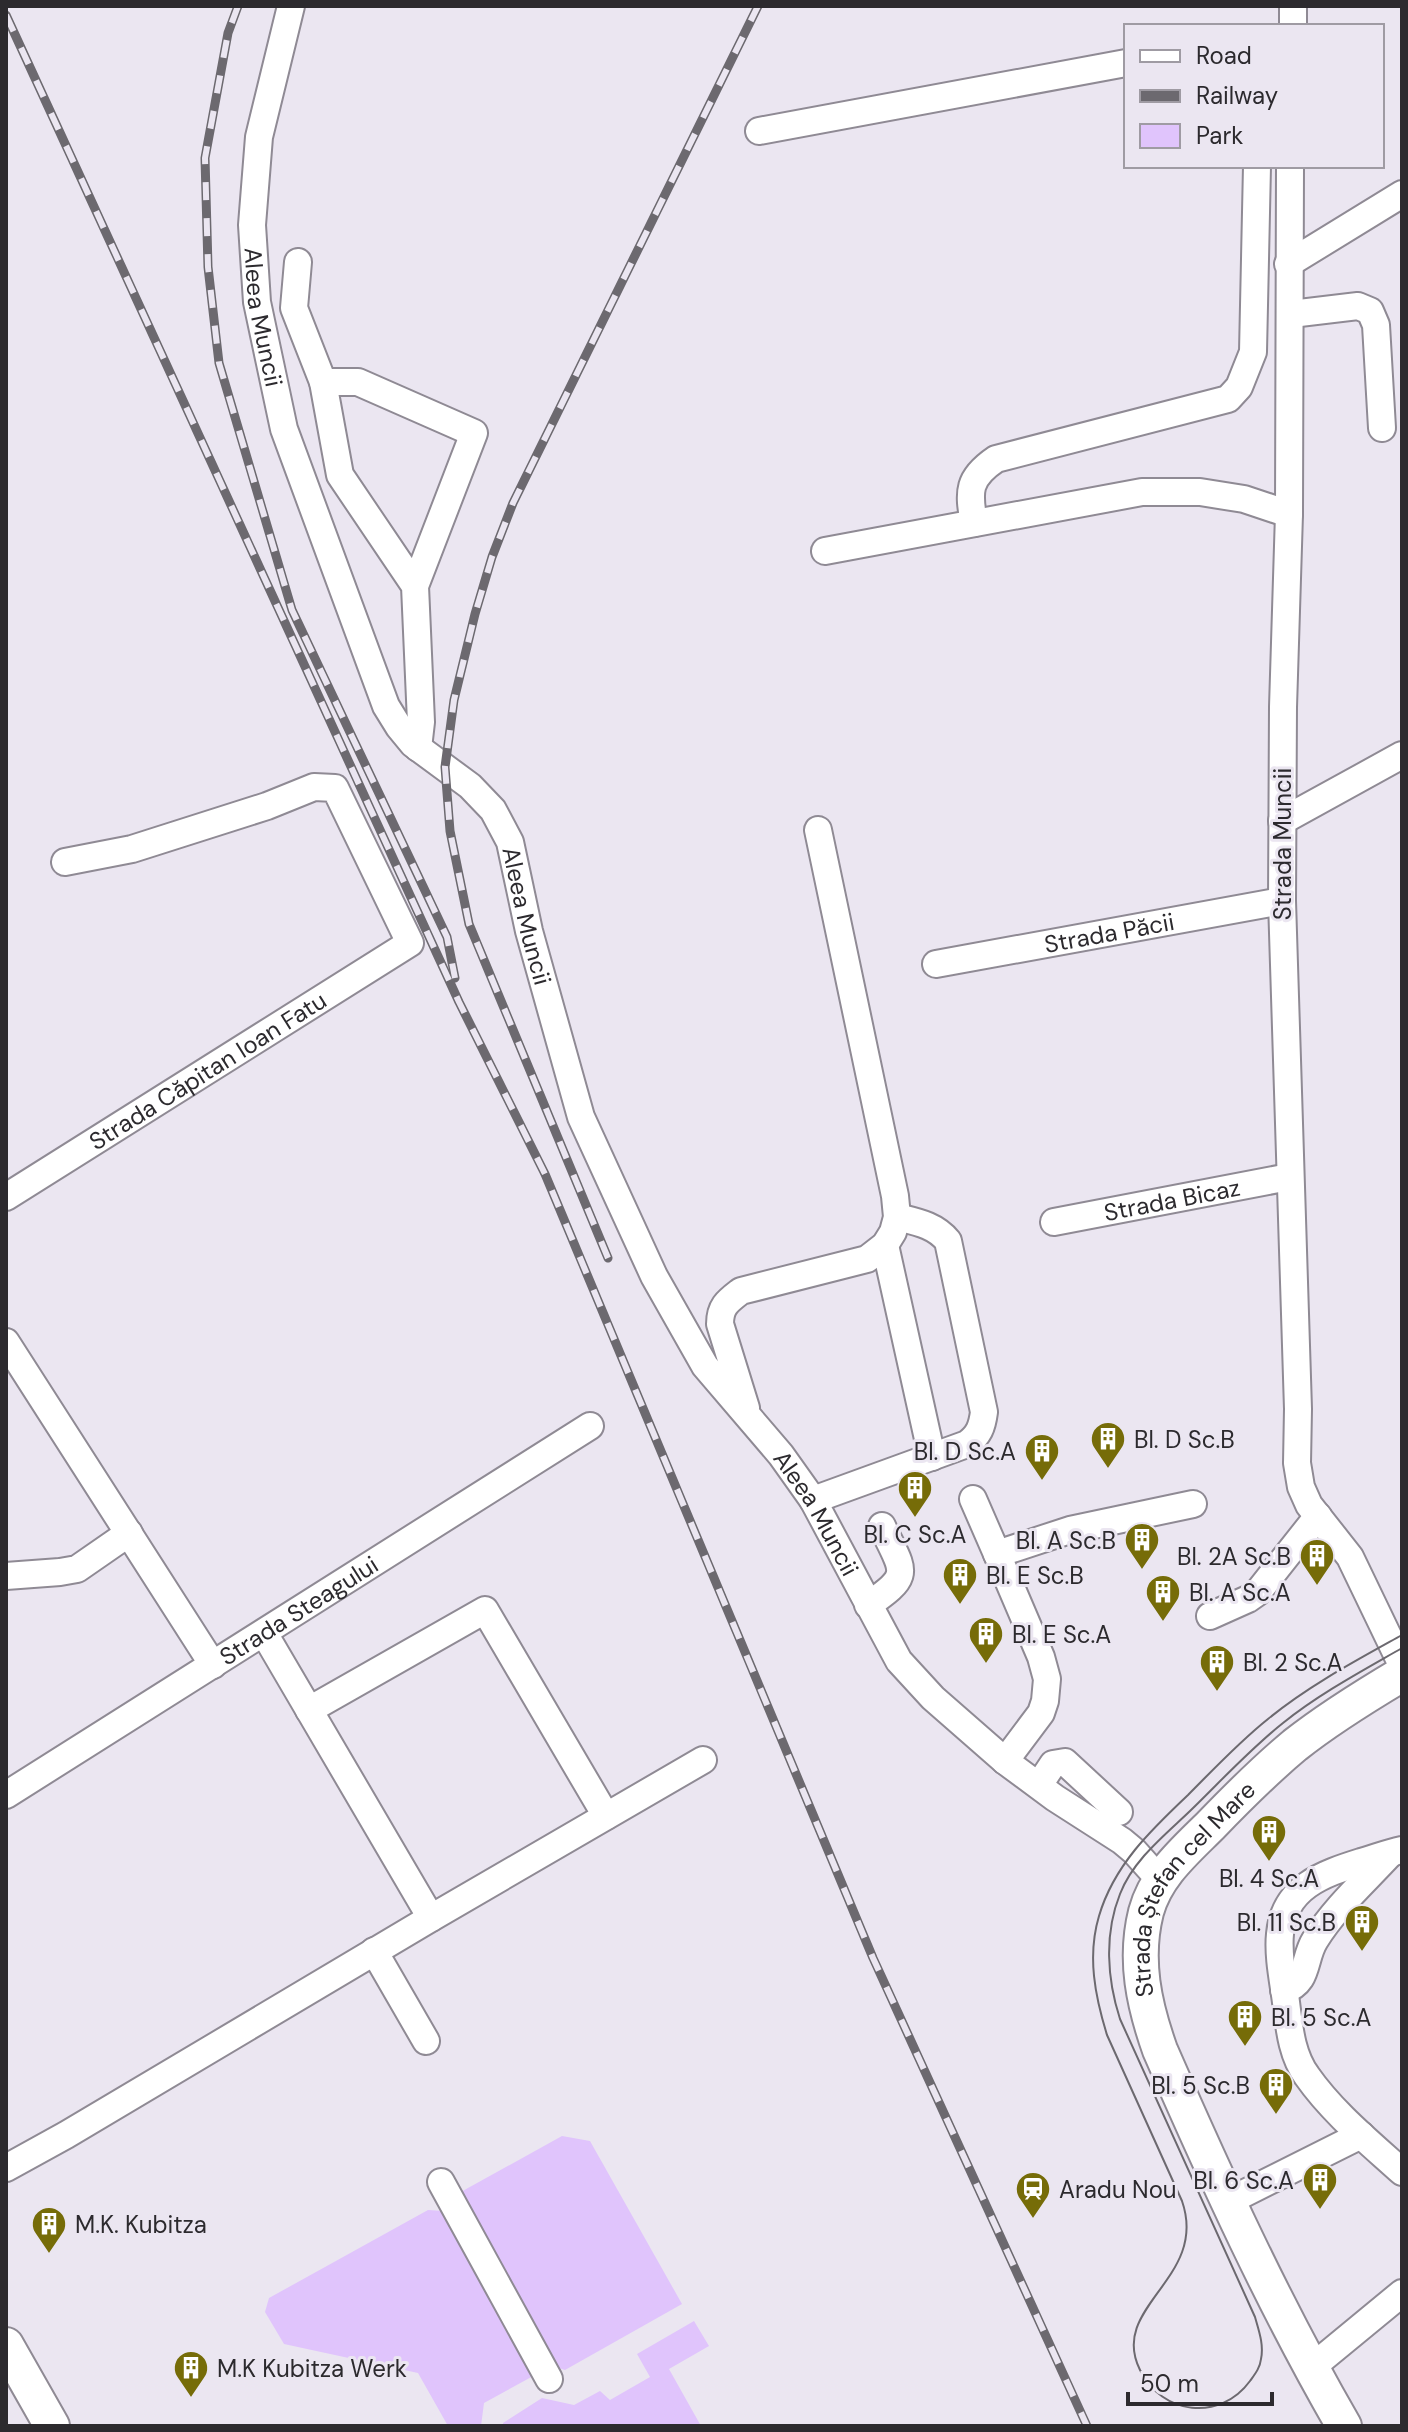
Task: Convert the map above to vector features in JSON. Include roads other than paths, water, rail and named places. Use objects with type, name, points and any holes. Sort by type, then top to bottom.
[{"type":"main road","name":"Strada Ștefan cel Mare","points":[[1344,2426],[1227,2202],[1160,2050],[1143,1990],[1141,1951],[1151,1899],[1160,1880],[1175,1861],[1285,1754],[1340,1712],[1402,1674]]},
{"type":"main road","points":[[6,2345],[52,2426]]},
{"type":"street","name":"Aleea Muncii","points":[[291,6],[259,137],[252,225],[257,302],[284,429],[386,706],[418,748],[470,786],[493,810],[510,842],[529,931],[581,1117],[654,1276],[705,1366],[781,1455],[813,1500],[899,1661],[933,1698],[1005,1761],[1122,1841],[1160,1880]]},
{"type":"street","points":[[759,131],[1124,63]]},
{"type":"street","points":[[974,523],[970,502],[972,483],[982,469],[996,459],[1228,399],[1239,387],[1253,352],[1257,168]]},
{"type":"street","name":"Strada Muncii","points":[[1290,168],[1289,514],[1283,707],[1282,901],[1298,1409],[1297,1463],[1301,1487],[1309,1505],[1350,1557],[1402,1665]]},
{"type":"street","points":[[1288,264],[1402,194]]},
{"type":"street","points":[[298,262],[294,308],[323,382],[340,475],[415,586]]},
{"type":"street","points":[[1291,314],[1358,306],[1370,311],[1376,325],[1382,428]]},
{"type":"street","points":[[323,382],[358,382],[474,433],[415,586],[421,722],[418,748]]},
{"type":"street","points":[[825,551],[1142,492],[1200,492],[1244,499],[1289,514]]},
{"type":"street","points":[[1282,821],[1402,755]]},
{"type":"street","name":"Strada Căpitan Ioan Fatu","points":[[6,1197],[410,943],[335,788],[314,787],[267,806],[132,849],[65,862]]},
{"type":"street","points":[[749,1417],[720,1324],[720,1313],[725,1303],[741,1291],[867,1259],[885,1245],[897,1217],[818,830]]},
{"type":"street","name":"Strada Păcii","points":[[936,964],[1282,901]]},
{"type":"street","name":"Strada Bicaz","points":[[1054,1222],[1289,1177]]},
{"type":"street","points":[[813,1500],[967,1444],[976,1437],[982,1426],[984,1412],[948,1241],[940,1231],[897,1217]]},
{"type":"street","points":[[885,1245],[932,1457]]},
{"type":"street","points":[[6,1342],[213,1665]]},
{"type":"street","name":"Strada Steagului","points":[[6,1795],[590,1426]]},
{"type":"street","points":[[973,1499],[1041,1657],[1047,1679],[1041,1713],[1005,1761]]},
{"type":"street","points":[[997,1554],[1070,1530],[1193,1504]]},
{"type":"street","points":[[1210,1616],[1258,1592],[1318,1516]]},
{"type":"street","points":[[868,1605],[893,1588],[900,1579],[902,1568],[882,1526]]},
{"type":"street","points":[[6,1576],[77,1569],[129,1533]]},
{"type":"street","points":[[309,1710],[485,1610],[606,1816]]},
{"type":"street","points":[[264,1633],[431,1918]]},
{"type":"street","points":[[6,2168],[703,1760]]},
{"type":"street","points":[[1039,1785],[1053,1764],[1065,1762],[1119,1812]]},
{"type":"street","points":[[1284,1990],[1300,1981],[1312,1943],[1323,1929],[1396,1851]]},
{"type":"street","points":[[1396,1851],[1322,1875],[1306,1885],[1285,1913],[1280,1933],[1284,1990],[1297,2059],[1325,2099],[1402,2172]]},
{"type":"street","points":[[374,1951],[426,2041]]},
{"type":"street","points":[[1227,2202],[1361,2135]]},
{"type":"street","points":[[441,2182],[549,2379]]},
{"type":"street","points":[[1311,2368],[1402,2293]]},
{"type":"tram line","points":[[1402,1635],[1299,1695],[1237,1746],[1135,1850],[1114,1880],[1099,1916],[1093,1961],[1096,1991],[1107,2035],[1182,2201],[1187,2228],[1182,2251],[1172,2272],[1146,2309],[1137,2328],[1134,2348],[1140,2370],[1150,2385],[1177,2404],[1192,2408],[1208,2407],[1238,2394],[1258,2368],[1261,2343],[1255,2317],[1120,2019],[1112,1988],[1109,1956],[1115,1909],[1126,1882],[1141,1859],[1259,1744],[1311,1702],[1402,1648]]},
{"type":"railway","points":[[238,6],[228,33],[205,158],[208,267],[219,363],[292,610],[447,937],[455,978]]},
{"type":"railway","points":[[608,1258],[469,924],[450,831],[445,767],[454,700],[475,614],[513,503],[758,6]]},
{"type":"railway","points":[[6,15],[459,1002],[545,1174],[873,1958],[1087,2426]]},
{"type":"place","name":"Bl. D Sc.B","points":[[1108,1470]]},
{"type":"place","name":"Bl. D Sc.A","points":[[1042,1482]]},
{"type":"place","name":"Bl. C Sc.A","points":[[915,1519]]},
{"type":"place","name":"Bl. A Sc.B","points":[[1142,1571]]},
{"type":"place","name":"Bl. 2A Sc.B","points":[[1317,1587]]},
{"type":"place","name":"Bl. E Sc.B","points":[[960,1606]]},
{"type":"place","name":"Bl. A Sc.A","points":[[1163,1623]]},
{"type":"place","name":"Bl. E Sc.A","points":[[986,1665]]},
{"type":"place","name":"Bl. 2 Sc.A","points":[[1217,1693]]},
{"type":"place","name":"Bl. 4 Sc.A","points":[[1269,1863]]},
{"type":"place","name":"Bl. 11 Sc.B","points":[[1362,1953]]},
{"type":"place","name":"Bl. 5 Sc.A","points":[[1245,2048]]},
{"type":"place","name":"Bl. 5 Sc.B","points":[[1276,2116]]},
{"type":"place","name":"Bl. 6 Sc.A","points":[[1320,2211]]},
{"type":"place","name":"Aradu Nou","points":[[1033,2220]]},
{"type":"place","name":"M.K. Kubitza","points":[[49,2255]]},
{"type":"place","name":"M.K Kubitza Werk","points":[[191,2399]]}]
